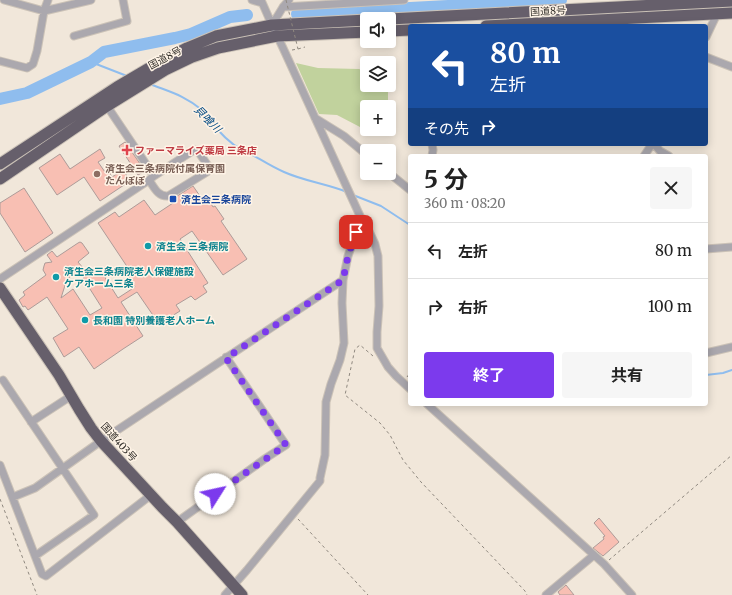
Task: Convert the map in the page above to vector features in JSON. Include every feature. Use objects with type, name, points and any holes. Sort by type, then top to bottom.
[{"type":"highway","name":"国道8号","points":[[396,19],[681,2],[732,1]]},
{"type":"highway","name":"国道8号","points":[[525,24],[732,13]]},
{"type":"highway","name":"国道8号","points":[[0,179],[107,106],[126,95],[187,48],[216,36],[272,26],[360,20]]},
{"type":"highway","points":[[396,31],[408,30]]},
{"type":"highway","name":"国道8号","points":[[0,164],[117,87],[161,67],[218,48],[277,36],[360,32]]},
{"type":"highway","name":"国道403号","points":[[0,288],[59,375],[91,428],[101,441],[177,522],[242,595]]},
{"type":"street","points":[[4,0],[44,11],[91,0]]},
{"type":"street","points":[[0,61],[27,68],[33,64],[37,51],[44,11],[48,0]]},
{"type":"street","points":[[74,36],[127,21],[123,0]]},
{"type":"street","points":[[252,0],[262,1],[338,169],[375,244],[378,256],[379,306],[376,332],[377,348],[388,367],[408,387]]},
{"type":"street","points":[[272,26],[286,2],[404,0]]},
{"type":"street","points":[[681,2],[682,16]]},
{"type":"street","points":[[708,33],[717,14]]},
{"type":"street","points":[[708,58],[732,67]]},
{"type":"street","points":[[0,279],[152,178],[194,150],[197,150],[208,167],[207,172],[168,196],[164,197],[159,194],[152,178],[107,106]]},
{"type":"street","points":[[315,117],[344,136],[360,149]]},
{"type":"street","points":[[655,146],[665,154]]},
{"type":"street","points":[[396,179],[408,188]]},
{"type":"street","points":[[225,595],[320,481],[325,455],[326,402],[344,343],[342,303],[343,280],[348,256],[360,216]]},
{"type":"street","points":[[708,248],[732,247]]},
{"type":"street","points":[[13,497],[35,488],[101,441],[343,280]]},
{"type":"street","points":[[708,353],[732,347]]},
{"type":"street","points":[[177,522],[286,445],[226,358]]},
{"type":"street","points":[[3,380],[94,514],[36,556]]},
{"type":"street","points":[[31,422],[71,396]]},
{"type":"street","points":[[430,406],[604,564],[632,595]]},
{"type":"street","points":[[0,465],[42,574],[46,576],[151,495]]},
{"type":"street","points":[[546,595],[594,555]]},
{"type":"path","points":[[286,2],[298,49]]},
{"type":"path","points":[[293,50],[305,47]]},
{"type":"path","points":[[381,355],[374,356],[360,345],[354,349],[345,395],[380,422],[420,482],[525,591],[527,595]]},
{"type":"path","points":[[604,564],[732,455]]},
{"type":"path","points":[[0,499],[37,595]]},
{"type":"path","points":[[293,514],[368,595]]},
{"type":"green space","points":[[296,63],[318,68],[359,69],[360,92],[388,92],[388,100],[360,100],[360,127],[337,115],[319,114]]},
{"type":"building","points":[[125,142],[145,171],[138,175],[119,146]]},
{"type":"building","points":[[100,149],[105,158],[98,162],[105,172],[108,170],[112,177],[123,170],[130,181],[100,201],[84,177],[57,195],[39,168],[60,154],[70,169]]},
{"type":"building","points":[[193,186],[202,199],[206,196],[213,207],[215,206],[224,219],[221,221],[247,259],[223,275],[192,231],[180,239],[208,283],[203,286],[207,292],[195,300],[191,296],[176,305],[180,311],[159,324],[137,292],[121,302],[143,336],[94,369],[79,347],[64,357],[53,338],[68,329],[47,297],[28,310],[25,306],[23,307],[19,300],[25,295],[23,292],[46,275],[43,270],[45,263],[52,262],[47,255],[52,251],[57,257],[78,243],[82,243],[89,253],[78,262],[83,268],[67,279],[61,298],[73,289],[90,315],[102,308],[83,278],[99,268],[118,298],[135,287],[125,270],[128,268],[98,223],[115,212],[119,217],[144,200],[155,215],[176,201],[174,198]]},
{"type":"building","points":[[24,188],[53,233],[25,252],[0,213],[0,203]]},
{"type":"building","points":[[599,518],[619,542],[603,556],[593,548],[604,539],[603,537],[605,536],[594,523]]},
{"type":"building","points":[[566,585],[574,595],[560,595],[558,592]]},
{"type":"waterway","points":[[297,14],[561,0]]},
{"type":"waterway","points":[[0,99],[27,93],[91,62],[104,52],[191,34],[230,17],[247,15]]},
{"type":"waterway","name":"貝喰川","points":[[91,62],[127,76]]},
{"type":"waterway","name":"貝喰川","points":[[150,84],[177,94],[195,105],[204,112],[224,136],[240,149],[275,168],[292,175],[347,192]]},
{"type":"waterway","name":"貝喰川","points":[[353,195],[381,206],[408,224]]},
{"type":"waterway","name":"貝喰川","points":[[708,375],[732,370]]},
{"type":"place","name":"ファーマライズ薬局 三条店","points":[[127,150]]},
{"type":"place","name":"済生会三条病院付属保育園 たんぽぽ","points":[[97,174]]},
{"type":"place","name":"済生会三条病院","points":[[173,199]]},
{"type":"place","name":"済生会 三条病院","points":[[148,246]]},
{"type":"place","name":"済生会三条病院老人保健施設 ケアホーム三条","points":[[56,277]]},
{"type":"place","name":"長和園 特別養護老人ホーム","points":[[85,320]]},
{"type":"route","points":[[215,494],[286,445],[226,358],[343,280],[348,256],[356,232]]}]
